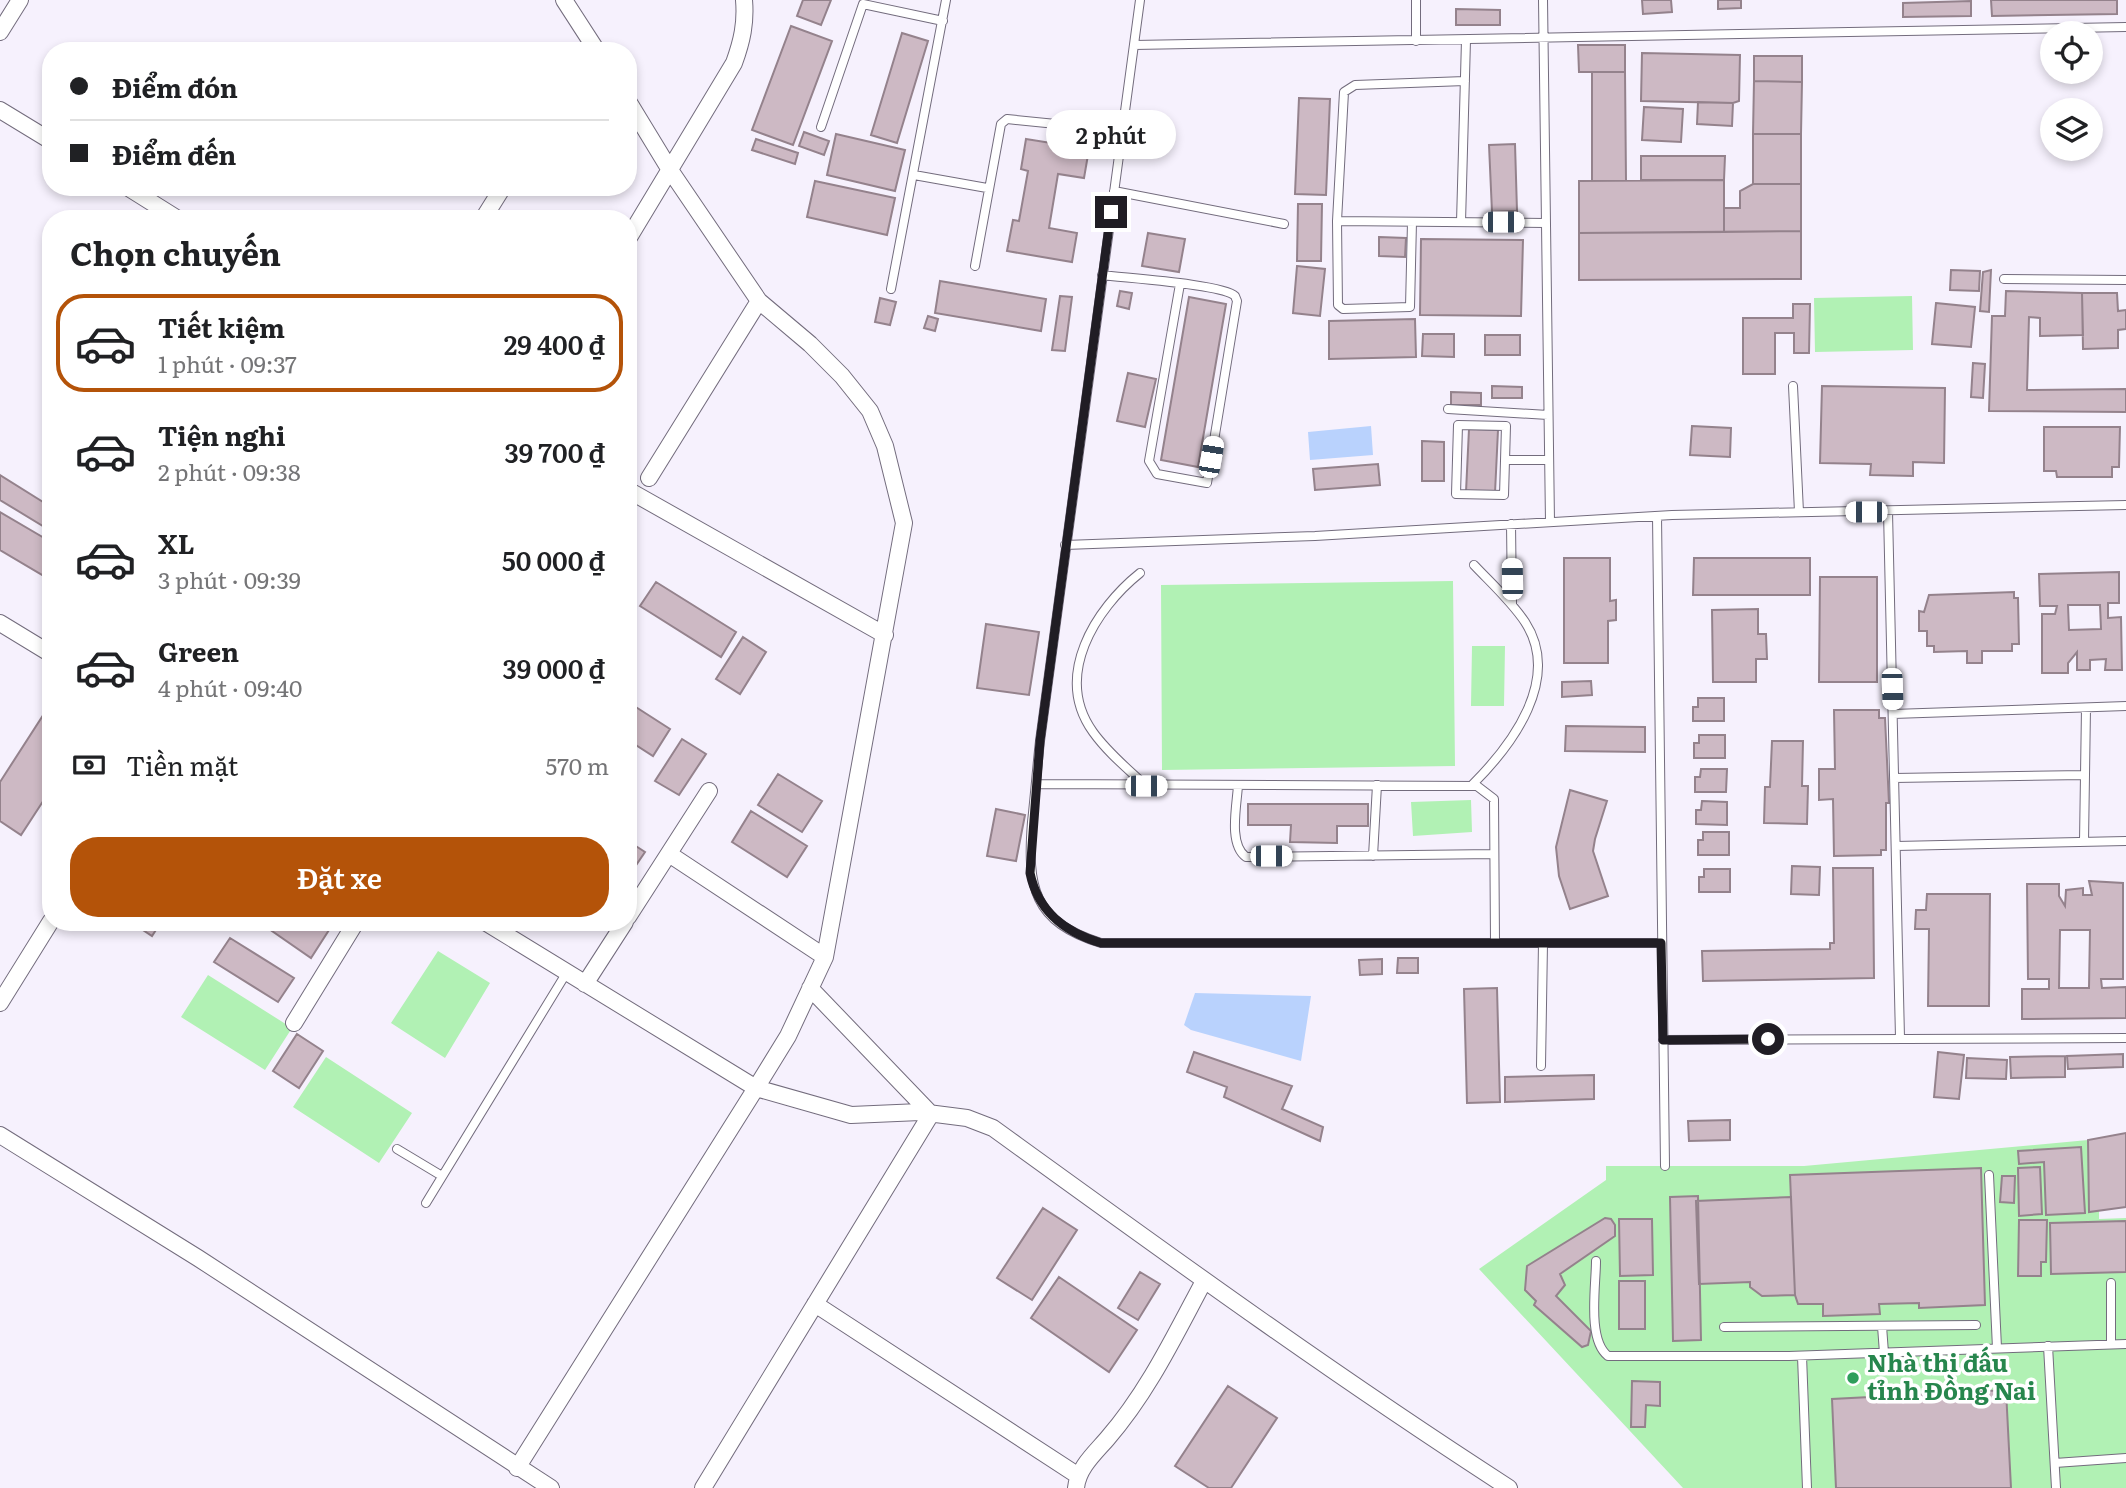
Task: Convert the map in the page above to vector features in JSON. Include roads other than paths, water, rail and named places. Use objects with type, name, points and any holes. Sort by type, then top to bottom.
[{"type":"street","points":[[0,32],[19,0]]},
{"type":"street","points":[[564,0],[589,42]]},
{"type":"street","points":[[637,224],[734,63],[745,21],[744,0]]},
{"type":"street","points":[[0,110],[42,136]]},
{"type":"street","points":[[517,1468],[788,1036],[825,957],[904,523],[885,446],[870,411],[842,376],[803,337],[760,301],[670,170],[637,116]]},
{"type":"street","points":[[141,196],[164,210]]},
{"type":"street","points":[[649,478],[760,301]]},
{"type":"street","points":[[637,500],[885,635]]},
{"type":"street","points":[[0,623],[42,649]]},
{"type":"street","points":[[637,903],[709,791]]},
{"type":"street","points":[[669,854],[825,957]]},
{"type":"street","points":[[0,1003],[45,931]]},
{"type":"street","points":[[294,1023],[350,931]]},
{"type":"street","points":[[500,931],[756,1088],[851,1115],[931,1114],[967,1118],[993,1128],[1392,1413],[1509,1488]]},
{"type":"street","points":[[585,984],[619,931]]},
{"type":"street","points":[[810,988],[931,1114]]},
{"type":"street","points":[[703,1488],[931,1114]]},
{"type":"street","points":[[0,1135],[198,1258],[551,1488]]},
{"type":"street","points":[[815,1304],[1077,1481],[1148,1384],[1204,1281]]},
{"type":"lane","points":[[891,289],[946,0]]},
{"type":"lane","points":[[1140,0],[1065,545],[1036,784],[1030,844],[1033,890],[1044,908],[1059,923],[1080,937],[1101,943],[1661,943]]},
{"type":"lane","points":[[1416,0],[1416,41]]},
{"type":"lane","points":[[1543,0],[1550,522]]},
{"type":"lane","points":[[821,127],[863,4],[943,21]]},
{"type":"lane","points":[[1134,45],[2126,27]]},
{"type":"lane","points":[[1461,222],[1466,40]]},
{"type":"lane","points":[[1412,222],[1410,307],[1343,309],[1336,299],[1344,92],[1355,85],[1465,81]]},
{"type":"lane","points":[[975,266],[987,188],[1001,124],[1007,119],[1066,125]]},
{"type":"lane","points":[[914,175],[987,188]]},
{"type":"lane","points":[[1114,191],[1284,223]]},
{"type":"lane","points":[[1337,221],[1545,223]]},
{"type":"lane","points":[[1102,275],[1180,284],[1230,292],[1237,301],[1207,483],[1157,474],[1149,461],[1180,284]]},
{"type":"lane","points":[[2004,279],[2126,280]]},
{"type":"lane","points":[[1793,386],[1799,512]]},
{"type":"lane","points":[[1448,409],[1548,415]]},
{"type":"lane","points":[[1458,425],[1506,426],[1505,460],[1504,495],[1457,494],[1458,425]]},
{"type":"lane","points":[[1505,460],[1549,460]]},
{"type":"lane","points":[[1065,545],[1315,536],[1657,516],[2126,505]]},
{"type":"lane","points":[[1888,512],[1900,1038]]},
{"type":"lane","points":[[1657,516],[1665,1166]]},
{"type":"lane","points":[[1511,524],[1512,606]]},
{"type":"lane","points":[[1473,784],[1496,761],[1526,716],[1534,691],[1537,667],[1533,640],[1526,623],[1474,565]]},
{"type":"lane","points":[[1140,573],[1111,598],[1090,629],[1080,660],[1078,680],[1084,711],[1092,731],[1146,786]]},
{"type":"lane","points":[[1893,714],[2126,706]]},
{"type":"lane","points":[[2084,842],[2086,708]]},
{"type":"lane","points":[[1895,778],[2085,775]]},
{"type":"lane","points":[[1036,784],[1473,784],[1484,789],[1494,799],[1495,943]]},
{"type":"lane","points":[[1238,785],[1236,842],[1239,852],[1246,857],[1494,853]]},
{"type":"lane","points":[[1373,856],[1377,785]]},
{"type":"lane","points":[[1896,846],[2126,841]]},
{"type":"lane","points":[[1541,1066],[1543,943]]},
{"type":"lane","points":[[426,1203],[567,972]]},
{"type":"lane","points":[[1663,1040],[2126,1038]]},
{"type":"lane","points":[[397,1149],[442,1176]]},
{"type":"lane","points":[[1989,1175],[1997,1349]]},
{"type":"lane","points":[[1596,1261],[1595,1336],[1602,1351],[1608,1356],[1802,1356],[2126,1344]]},
{"type":"lane","points":[[2111,1283],[2112,1344]]},
{"type":"lane","points":[[1724,1327],[1976,1325]]},
{"type":"lane","points":[[1882,1326],[1884,1353]]},
{"type":"lane","points":[[2048,1346],[2056,1488]]},
{"type":"lane","points":[[1802,1356],[1807,1488]]},
{"type":"lane","points":[[2055,1463],[2126,1458]]},
{"type":"water","points":[[1371,426],[1373,455],[1310,460],[1308,432]]},
{"type":"water","points":[[1195,993],[1311,996],[1301,1061],[1191,1030],[1184,1025]]},
{"type":"place","name":"Nhà thi đấu tỉnh Đồng Nai","points":[[1853,1378]]}]
